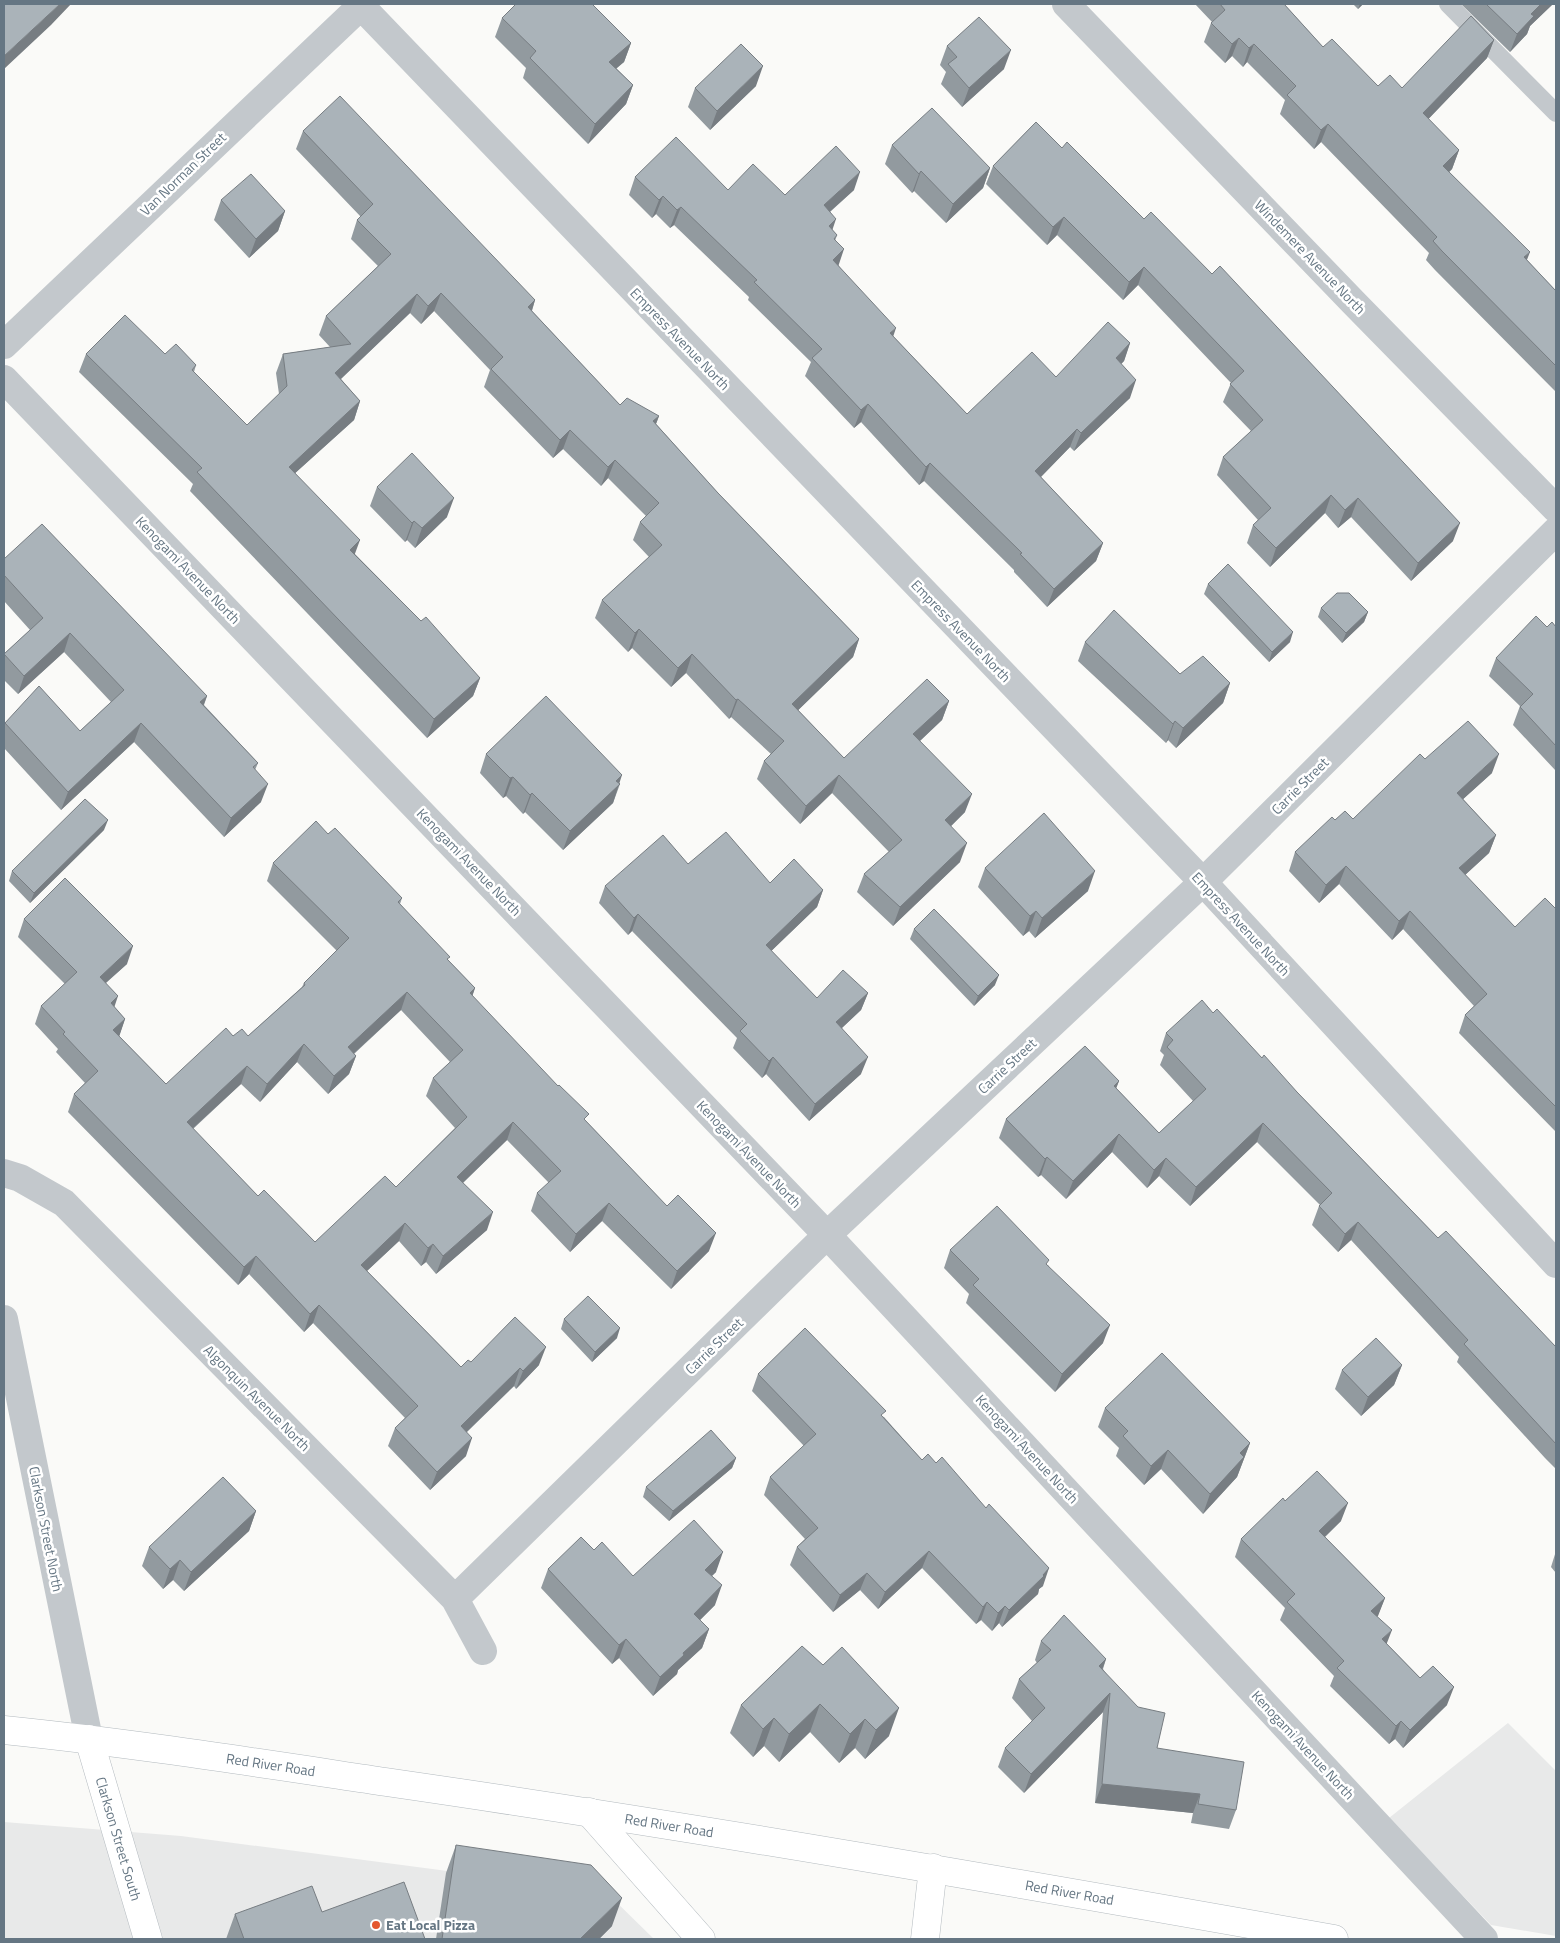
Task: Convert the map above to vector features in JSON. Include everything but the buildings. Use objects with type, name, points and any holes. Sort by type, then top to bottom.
[{"type":"main road","name":"Red River Road","points":[[4,1730],[89,1739],[589,1812],[933,1868],[1334,1939]]},
{"type":"main road","name":"Clarkson Street South","points":[[89,1739],[148,1939]]},
{"type":"main road","points":[[589,1812],[701,1939]]},
{"type":"main road","points":[[925,1939],[933,1868]]},
{"type":"street","name":"Van Norman Street","points":[[4,345],[361,4]]},
{"type":"street","name":"Empress Avenue North","points":[[361,4],[1203,882],[1556,1264]]},
{"type":"street","name":"Windemere Avenue North","points":[[1066,4],[1346,295],[1556,509]]},
{"type":"street","name":"Kenogami Avenue North","points":[[4,379],[827,1235],[1484,1939]]},
{"type":"street","name":"Carrie Street","points":[[456,1599],[827,1235],[1203,882],[1556,531]]},
{"type":"street","name":"Algonquin Avenue North","points":[[4,1173],[20,1178],[64,1203],[456,1599],[483,1651]]},
{"type":"street","name":"Clarkson Street North","points":[[4,1319],[89,1739]]},
{"type":"lane","points":[[1448,4],[1556,113]]},
{"type":"shaded area","points":[[1508,1723],[1556,1771],[1556,1936],[1491,1925],[1389,1818]]},
{"type":"shaded area","points":[[4,1822],[181,1836],[606,1892],[654,1939],[4,1939]]},
{"type":"place","name":"Eat Local Pizza","points":[[376,1925]]}]
